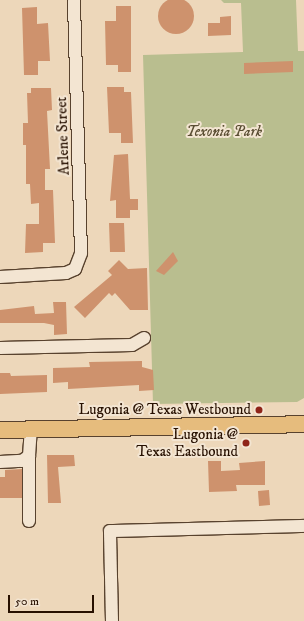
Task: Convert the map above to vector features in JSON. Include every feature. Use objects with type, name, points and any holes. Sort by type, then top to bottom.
[{"type":"main road","points":[[0,430],[304,424]]},
{"type":"street","name":"Arlene Street","points":[[0,277],[59,274],[74,269],[82,243],[74,0]]},
{"type":"street","points":[[0,348],[132,345],[144,338]]},
{"type":"street","points":[[29,521],[29,456],[31,430]]},
{"type":"street","points":[[0,462],[22,461],[29,456]]},
{"type":"street","points":[[112,621],[110,531],[304,526]]},
{"type":"green space","name":"Texonia Park","points":[[221,0],[296,0],[298,51],[304,51],[304,398],[297,402],[153,404],[143,55],[243,52],[241,3],[224,3]]},
{"type":"building","points":[[179,-2],[189,3],[193,9],[193,23],[189,29],[183,33],[173,34],[163,29],[159,23],[158,13],[163,3],[169,-1]]},
{"type":"building","points":[[116,6],[131,6],[131,72],[118,72],[118,65],[106,65],[105,21],[116,21]]},
{"type":"building","points":[[37,7],[37,24],[48,23],[50,61],[38,61],[38,75],[24,75],[22,8]]},
{"type":"building","points":[[231,16],[231,35],[208,36],[208,23],[220,23],[220,17]]},
{"type":"building","points":[[293,61],[293,72],[244,74],[244,63]]},
{"type":"building","points":[[107,87],[124,87],[124,92],[131,92],[133,143],[121,143],[121,133],[109,133]]},
{"type":"building","points":[[31,88],[51,88],[52,110],[47,111],[50,169],[45,169],[45,190],[53,190],[55,243],[43,243],[43,252],[25,253],[26,224],[39,224],[39,203],[31,204],[30,184],[26,184],[26,145],[23,145],[23,123],[28,123],[27,93],[31,93]]},
{"type":"building","points":[[128,154],[130,199],[138,199],[138,210],[130,210],[130,218],[116,218],[116,200],[110,201],[114,155]]},
{"type":"building","points":[[109,223],[124,223],[125,252],[110,252]]},
{"type":"building","points":[[173,252],[178,261],[164,275],[156,271]]},
{"type":"building","points":[[119,260],[128,269],[147,268],[148,310],[130,310],[115,293],[112,296],[109,293],[85,318],[74,307],[112,275],[108,271]]},
{"type":"building","points":[[53,302],[66,302],[67,334],[54,335],[54,325],[44,323],[0,323],[0,310],[34,306],[35,314],[54,313]]},
{"type":"building","points":[[142,361],[142,367],[153,370],[154,390],[139,391],[139,385],[68,389],[68,382],[53,383],[53,368],[90,367],[89,362]]},
{"type":"building","points":[[0,373],[10,373],[11,376],[47,375],[47,392],[0,394]]},
{"type":"building","points":[[47,455],[74,455],[75,466],[58,467],[61,503],[48,503]]},
{"type":"building","points":[[208,461],[221,461],[221,471],[240,470],[239,463],[265,461],[265,485],[236,485],[237,491],[209,492]]},
{"type":"building","points":[[22,469],[22,498],[0,498],[0,477],[5,477],[5,470]]},
{"type":"building","points":[[269,490],[270,505],[259,506],[258,491]]},
{"type":"place","name":"Lugonia @ Texas Westbound","points":[[259,410]]},
{"type":"place","name":"Lugonia @ Texas Eastbound","points":[[246,443]]}]
